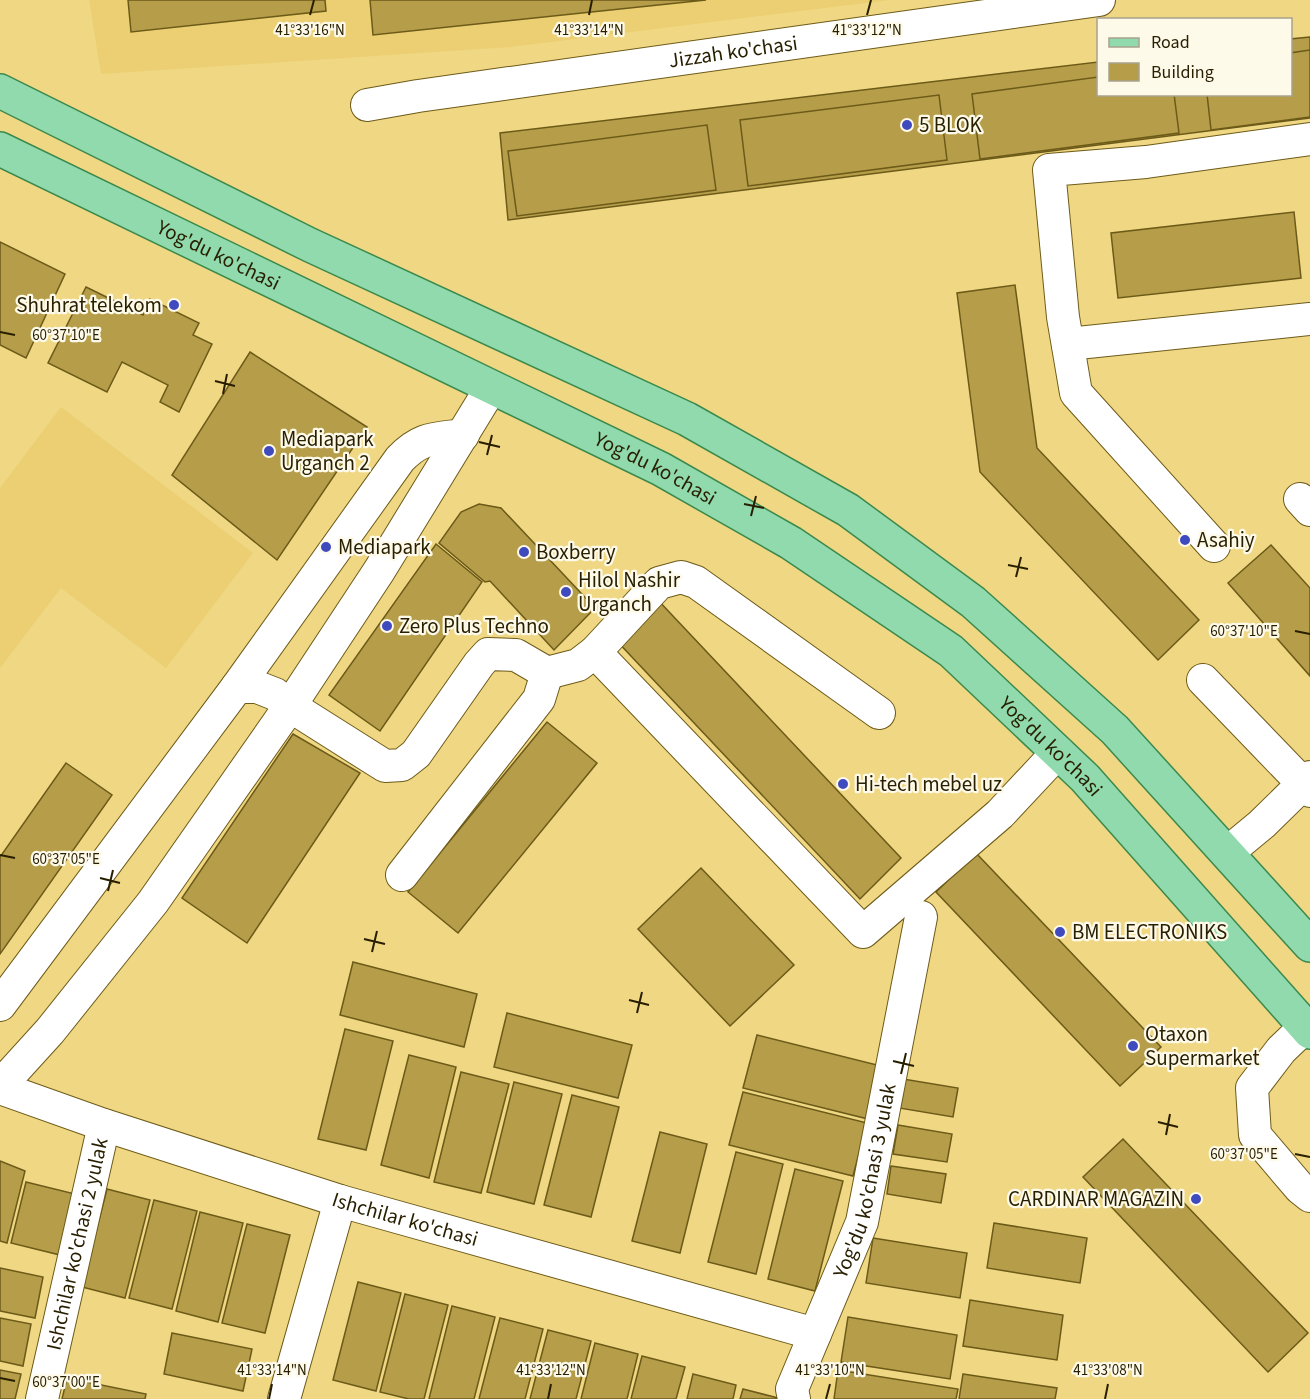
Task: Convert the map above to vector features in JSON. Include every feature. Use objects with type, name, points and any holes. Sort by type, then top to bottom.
[{"type":"main road","points":[[0,91],[310,245],[687,419],[848,510],[973,602],[1115,730],[1310,945]]},
{"type":"main road","name":"Yog'du ko'chasi","points":[[0,149],[661,470],[791,543],[951,651],[1085,778],[1307,1030]]},
{"type":"street","name":"Jizzah ko'chasi","points":[[367,105],[1099,0]]},
{"type":"street","points":[[1214,546],[1076,393],[1068,344],[1048,170],[1146,162],[1310,139]]},
{"type":"street","points":[[1068,344],[1310,319]]},
{"type":"street","points":[[0,1087],[50,1031],[153,902],[290,706],[379,571],[491,388]]},
{"type":"street","points":[[0,1005],[237,687],[400,459],[413,446],[429,439],[463,435]]},
{"type":"street","points":[[237,687],[257,687],[275,694],[290,706],[385,766],[402,765],[416,754],[488,654],[516,655],[547,674],[578,665],[595,652],[658,583],[681,577],[696,582],[879,714]]},
{"type":"street","points":[[595,652],[863,932],[1000,814],[1058,752]]},
{"type":"street","points":[[402,875],[540,699],[547,674]]},
{"type":"street","points":[[1203,680],[1308,784],[1227,853]]},
{"type":"street","name":"Yog'du ko'chasi 3 yulak","points":[[794,1399],[792,1389],[862,1222],[921,917]]},
{"type":"street","points":[[1307,1030],[1281,1050],[1252,1089],[1255,1135],[1300,1188],[1310,1196]]},
{"type":"street","name":"Ishchilar ko'chasi","points":[[0,1087],[104,1125],[340,1202],[815,1334]]},
{"type":"street","name":"Ishchilar ko'chasi 2 yulak","points":[[42,1399],[104,1125]]},
{"type":"street","points":[[284,1399],[340,1202]]},
{"type":"shaded area","points":[[89,0],[890,0],[510,47],[101,74]]},
{"type":"shaded area","points":[[61,407],[253,553],[166,668],[61,588],[0,668],[0,488]]},
{"type":"building","points":[[128,0],[325,0],[326,11],[131,32]]},
{"type":"building","points":[[370,0],[706,0],[373,35]]},
{"type":"building","name":"5 BLOK","points":[[1310,37],[1310,118],[508,220],[500,133],[1097,62],[1097,96],[1292,96],[1292,39]]},
{"type":"building","points":[[1310,50],[1310,117],[1211,130],[1207,96],[1292,96],[1292,53]]},
{"type":"building","points":[[1097,77],[1097,96],[1174,96],[1179,133],[980,159],[972,94]]},
{"type":"building","points":[[939,95],[947,160],[748,186],[740,120]]},
{"type":"building","points":[[707,125],[716,190],[517,216],[508,151]]},
{"type":"building","points":[[1294,212],[1301,278],[1118,298],[1111,233]]},
{"type":"building","points":[[0,242],[65,274],[26,358],[0,345]]},
{"type":"building","points":[[1015,285],[1037,448],[1199,620],[1158,660],[980,472],[957,293]]},
{"type":"building","points":[[86,287],[143,315],[150,299],[199,323],[193,335],[212,344],[179,412],[160,402],[168,385],[122,362],[107,392],[48,363]]},
{"type":"building","name":"Mediapark Urganch 2","points":[[250,352],[367,427],[277,560],[172,475]]},
{"type":"building","points":[[479,504],[501,508],[595,608],[554,650],[490,581],[485,582],[439,543],[461,512]]},
{"type":"building","points":[[436,544],[482,582],[380,731],[329,695]]},
{"type":"building","points":[[1271,545],[1310,588],[1310,676],[1228,583]]},
{"type":"building","points":[[656,598],[901,858],[860,899],[614,638]]},
{"type":"building","points":[[547,722],[597,763],[458,933],[408,892]]},
{"type":"building","points":[[293,734],[360,773],[247,943],[182,898]]},
{"type":"building","points":[[66,763],[112,795],[0,954],[0,857]]},
{"type":"building","points":[[976,853],[1161,1047],[1120,1086],[936,892]]},
{"type":"building","points":[[701,868],[794,965],[730,1026],[638,929]]},
{"type":"building","points":[[353,962],[477,994],[464,1047],[340,1015]]},
{"type":"building","points":[[507,1013],[632,1045],[618,1098],[494,1067]]},
{"type":"building","points":[[345,1029],[393,1041],[366,1150],[318,1139]]},
{"type":"building","points":[[757,1035],[881,1066],[868,1119],[743,1088]]},
{"type":"building","points":[[409,1055],[456,1067],[429,1178],[381,1165]]},
{"type":"building","points":[[461,1072],[509,1084],[481,1193],[434,1182]]},
{"type":"building","points":[[903,1079],[958,1088],[953,1117],[899,1108]]},
{"type":"building","points":[[514,1082],[562,1094],[534,1204],[487,1192]]},
{"type":"building","points":[[743,1092],[867,1123],[853,1176],[729,1145]]},
{"type":"building","points":[[572,1095],[619,1107],[591,1217],[544,1205]]},
{"type":"building","points":[[898,1125],[952,1134],[947,1162],[893,1154]]},
{"type":"building","points":[[660,1132],[707,1144],[680,1253],[632,1241]]},
{"type":"building","points":[[1123,1139],[1308,1333],[1268,1372],[1083,1177]]},
{"type":"building","points":[[736,1152],[783,1164],[756,1274],[708,1262]]},
{"type":"building","points":[[0,1161],[25,1171],[7,1243],[0,1241]]},
{"type":"building","points":[[891,1166],[946,1174],[941,1203],[887,1194]]},
{"type":"building","points":[[795,1169],[843,1181],[815,1291],[768,1279]]},
{"type":"building","points":[[26,1182],[75,1194],[60,1255],[11,1243]]},
{"type":"building","points":[[107,1189],[150,1200],[125,1298],[82,1287]]},
{"type":"building","points":[[154,1200],[197,1211],[172,1309],[129,1298]]},
{"type":"building","points":[[200,1212],[243,1223],[218,1322],[176,1311]]},
{"type":"building","points":[[994,1223],[1087,1238],[1080,1283],[987,1268]]},
{"type":"building","points":[[247,1224],[290,1235],[265,1333],[222,1323]]},
{"type":"building","points":[[873,1238],[967,1253],[960,1298],[866,1283]]},
{"type":"building","points":[[0,1268],[43,1277],[35,1318],[0,1311]]},
{"type":"building","points":[[358,1282],[401,1293],[376,1391],[333,1380]]},
{"type":"building","points":[[405,1294],[448,1305],[424,1399],[409,1399],[380,1392]]},
{"type":"building","points":[[970,1300],[1063,1315],[1057,1360],[963,1346]]},
{"type":"building","points":[[452,1306],[495,1317],[474,1399],[429,1399]]},
{"type":"building","points":[[848,1317],[957,1335],[950,1379],[841,1362]]},
{"type":"building","points":[[0,1318],[31,1324],[23,1366],[0,1361]]},
{"type":"building","points":[[500,1318],[543,1329],[525,1399],[479,1399]]},
{"type":"building","points":[[548,1330],[591,1341],[576,1399],[530,1399]]},
{"type":"building","points":[[172,1333],[252,1349],[243,1391],[164,1374]]},
{"type":"building","points":[[595,1343],[638,1354],[627,1399],[581,1399]]},
{"type":"building","points":[[642,1356],[685,1367],[676,1399],[631,1399]]},
{"type":"building","points":[[0,1370],[21,1374],[15,1399],[0,1399]]},
{"type":"building","points":[[838,1370],[958,1389],[956,1399],[834,1399]]},
{"type":"building","points":[[693,1374],[736,1385],[733,1399],[687,1399]]},
{"type":"building","points":[[963,1374],[1057,1388],[1055,1399],[959,1399]]},
{"type":"building","points":[[67,1378],[146,1394],[145,1399],[62,1399]]},
{"type":"building","points":[[743,1389],[782,1399],[740,1399]]},
{"type":"place","name":"5 BLOK","points":[[907,125]]},
{"type":"place","name":"Shuhrat telekom","points":[[174,305]]},
{"type":"place","name":"Mediapark Urganch 2","points":[[269,451]]},
{"type":"place","name":"Asahiy","points":[[1185,540]]},
{"type":"place","name":"Mediapark","points":[[326,547]]},
{"type":"place","name":"Boxberry","points":[[524,552]]},
{"type":"place","name":"Hilol Nashir Urganch","points":[[566,592]]},
{"type":"place","name":"Zero Plus Techno","points":[[387,626]]},
{"type":"place","name":"Hi-tech mebel uz","points":[[843,784]]},
{"type":"place","name":"BM ELECTRONIKS","points":[[1060,932]]},
{"type":"place","name":"Otaxon Supermarket","points":[[1133,1046]]},
{"type":"place","name":"CARDINAR MAGAZIN","points":[[1196,1199]]}]
